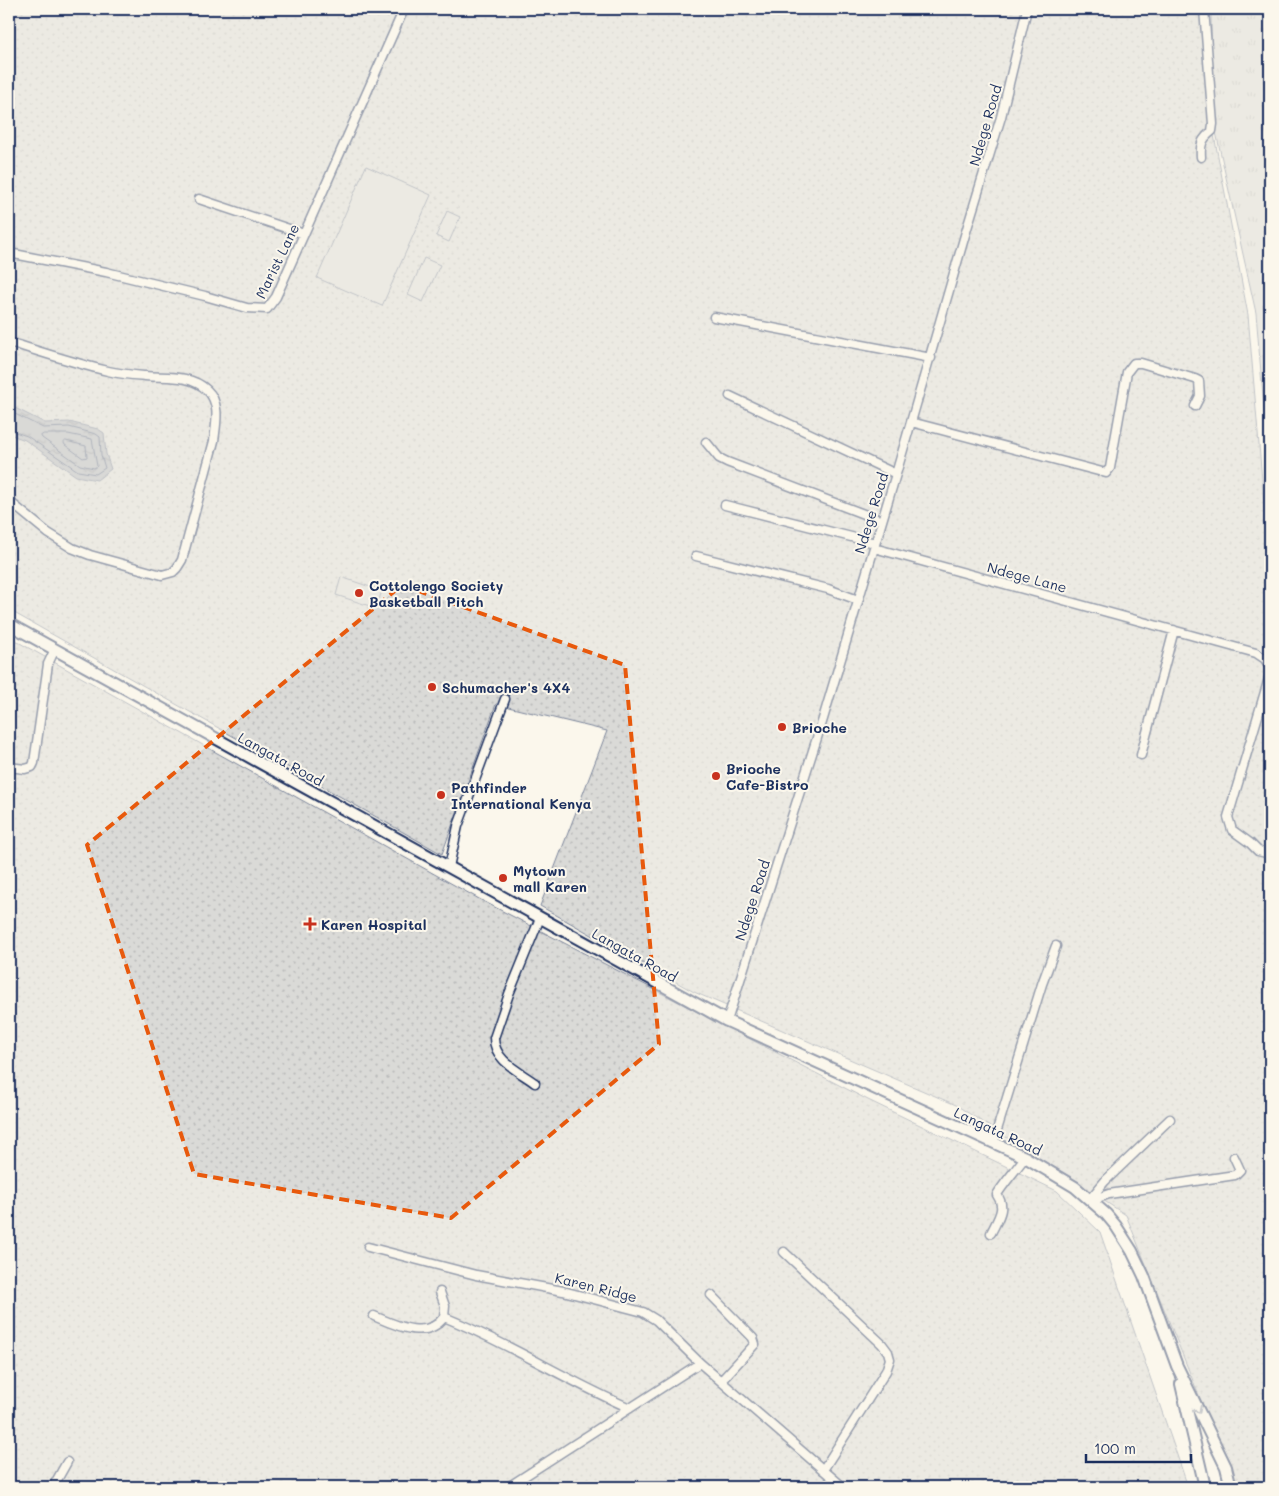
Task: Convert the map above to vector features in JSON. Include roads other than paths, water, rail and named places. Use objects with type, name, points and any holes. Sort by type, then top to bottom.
[{"type":"main road","name":"Langata Road","points":[[9,624],[727,1021],[1025,1157],[1075,1187],[1092,1201],[1116,1226],[1132,1251],[1144,1276],[1177,1366],[1226,1467],[1231,1487]]},
{"type":"main road","name":"Langata Road","points":[[1177,1366],[1205,1487]]},
{"type":"street","name":"Marist Lane","points":[[9,253],[106,272],[247,308],[267,309],[276,297],[404,9]]},
{"type":"street","name":"Ndege Road","points":[[727,1021],[823,719],[931,358],[965,235],[1001,117],[1027,9]]},
{"type":"street","points":[[1201,157],[1200,145],[1203,138],[1212,131],[1213,124],[1204,9]]},
{"type":"street","points":[[199,199],[304,234]]},
{"type":"street","points":[[714,318],[931,358]]},
{"type":"street","points":[[9,342],[108,371],[146,376],[185,378],[198,383],[209,391],[213,399],[217,420],[214,440],[182,560],[177,568],[167,574],[162,575],[142,571],[72,548],[48,534],[9,501]]},
{"type":"street","points":[[911,422],[1106,473],[1110,468],[1127,372],[1134,363],[1141,362],[1195,378],[1199,381],[1200,396],[1195,406]]},
{"type":"street","points":[[730,396],[896,474]]},
{"type":"street","points":[[706,442],[719,458],[727,462],[882,520]]},
{"type":"street","name":"Ndege Lane","points":[[725,505],[1256,653],[1265,659],[1270,666]]},
{"type":"street","points":[[696,556],[828,588],[858,600]]},
{"type":"street","points":[[1141,755],[1174,630]]},
{"type":"street","points":[[9,767],[25,769],[32,767],[34,764],[48,664],[55,649]]},
{"type":"street","points":[[1270,674],[1228,817],[1232,830],[1250,843],[1258,852],[1270,854]]},
{"type":"street","points":[[449,867],[458,826],[504,700]]},
{"type":"street","points":[[535,1083],[498,1055],[494,1038],[509,994],[540,918]]},
{"type":"street","points":[[993,1143],[1042,984],[1056,946]]},
{"type":"street","points":[[1092,1201],[1105,1181],[1170,1120]]},
{"type":"street","points":[[991,1233],[1002,1206],[1002,1201],[998,1195],[999,1190],[1025,1157]]},
{"type":"street","points":[[1092,1201],[1109,1194],[1235,1175],[1240,1170],[1234,1157]]},
{"type":"street","name":"Karen Ridge","points":[[368,1247],[476,1275],[563,1291],[643,1312],[656,1320],[721,1381],[843,1487]]},
{"type":"street","points":[[784,1252],[882,1344],[888,1352],[890,1359],[886,1371],[824,1470]]},
{"type":"street","points":[[374,1316],[401,1327],[420,1330],[440,1324],[444,1318],[445,1306],[440,1292]]},
{"type":"street","points":[[711,1296],[753,1338],[755,1344],[721,1381]]},
{"type":"street","points":[[444,1318],[509,1347],[630,1408]]},
{"type":"street","points":[[508,1487],[700,1362]]},
{"type":"street","points":[[53,1487],[67,1462]]},
{"type":"water","points":[[9,405],[45,423],[69,422],[98,429],[104,433],[106,454],[111,469],[97,480],[76,476],[25,440],[9,434]]},
{"type":"place","name":"Cottolengo Society Basketball Pitch","points":[[359,593]]},
{"type":"place","name":"Schumacher's 4X4","points":[[432,687]]},
{"type":"place","name":"Brioche","points":[[782,727]]},
{"type":"place","name":"Brioche Cafe-Bistro","points":[[716,776]]},
{"type":"place","name":"Pathfinder International Kenya","points":[[441,795]]},
{"type":"place","name":"Mytown mall Karen","points":[[503,878]]},
{"type":"place","name":"Karen Hospital","points":[[310,924]]}]
